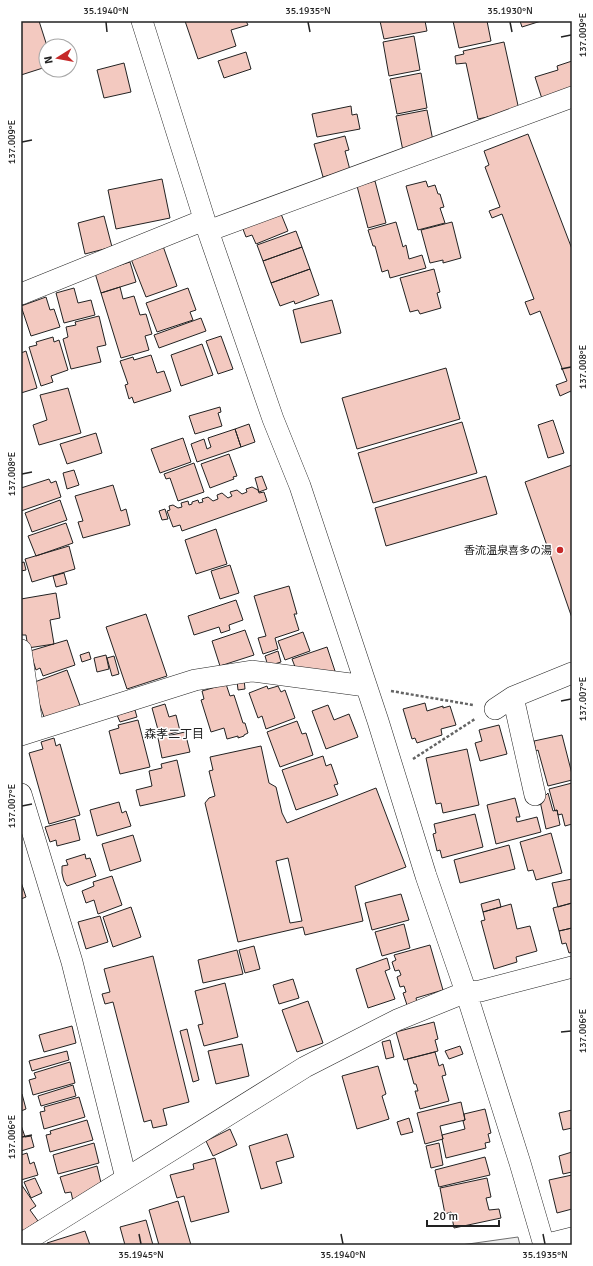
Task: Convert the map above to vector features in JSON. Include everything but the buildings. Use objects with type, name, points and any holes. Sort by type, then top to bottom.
[{"type":"street","points":[[142,21],[206,226],[273,419],[300,486],[366,686],[426,876],[466,992],[520,1163],[544,1245],[572,1238]]},
{"type":"street","points":[[21,294],[206,226],[572,97]]},
{"type":"street","points":[[21,650],[27,733],[195,680],[252,671],[366,686]]},
{"type":"street","points":[[495,709],[513,697],[572,674]]},
{"type":"street","points":[[513,697],[535,795]]},
{"type":"street","points":[[21,794],[72,962],[126,1178]]},
{"type":"street","points":[[21,1244],[305,1067],[397,1020],[466,992],[480,991],[572,967]]},
{"type":"path","points":[[366,686],[495,709]]},
{"type":"path","points":[[394,772],[479,717],[495,709]]},
{"type":"green space","points":[[518,1237],[520,1245],[461,1245]]},
{"type":"place","name":"香流温泉喜多の湯","points":[[560,550]]},
{"type":"district","name":"森孝二丁目","points":[[174,734]]}]
